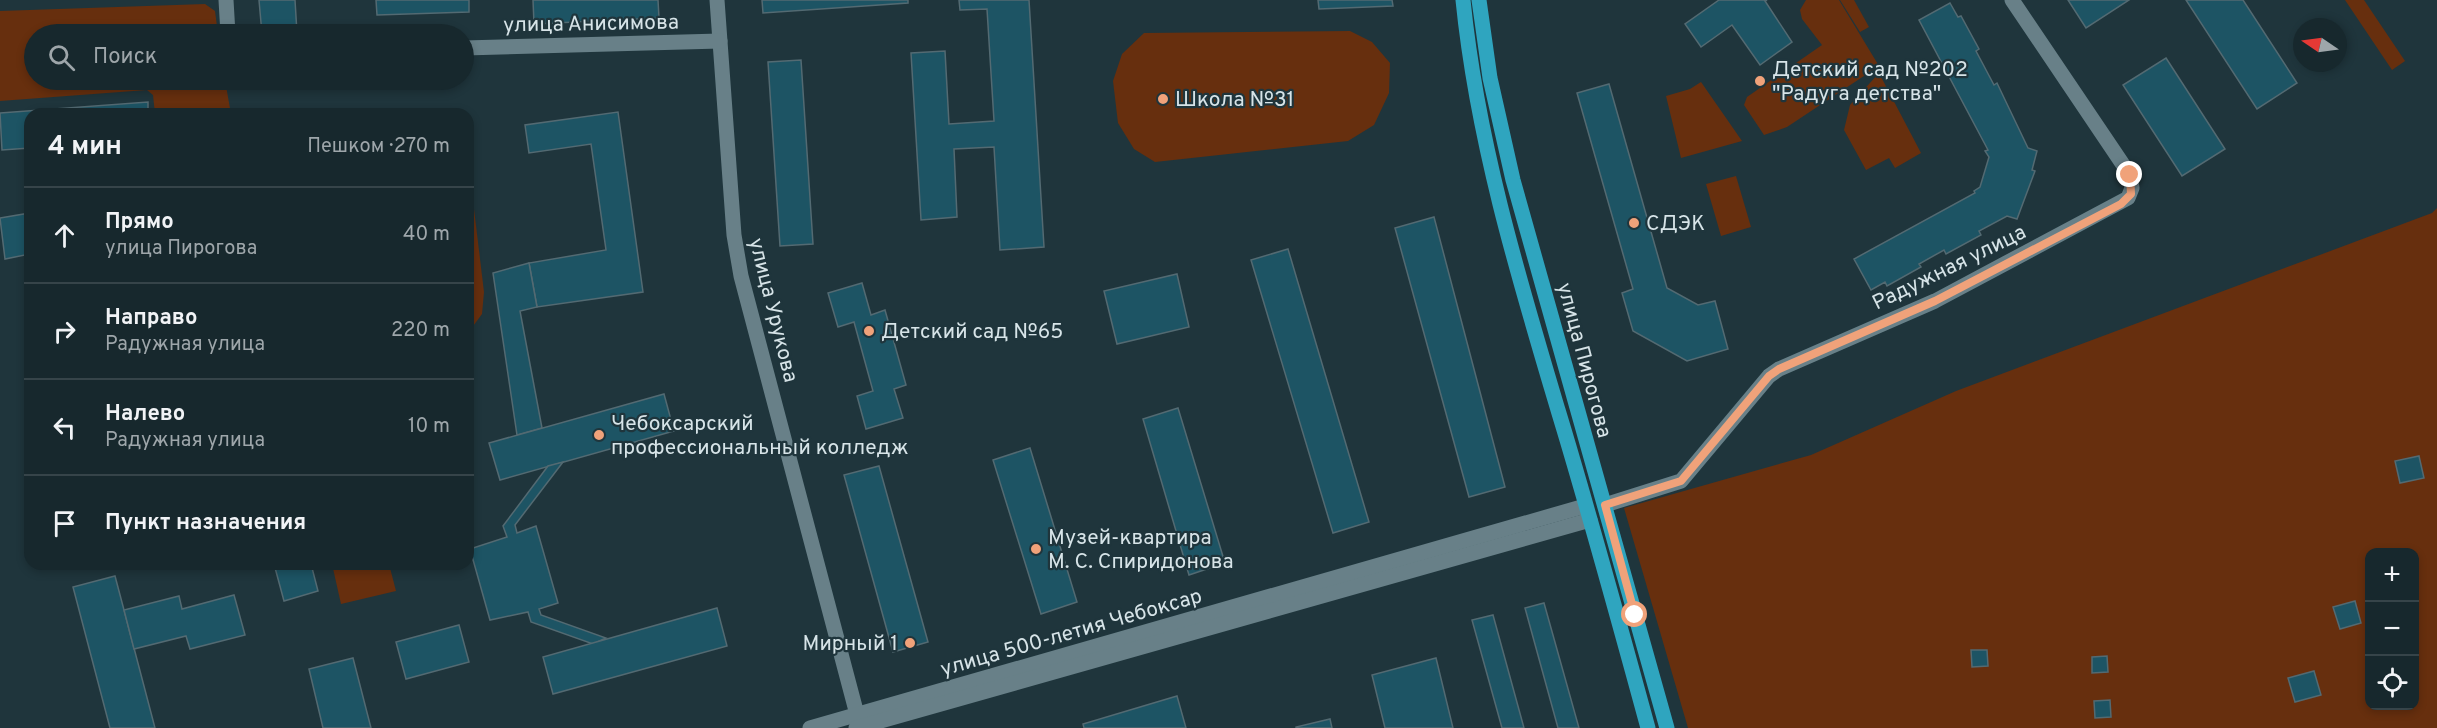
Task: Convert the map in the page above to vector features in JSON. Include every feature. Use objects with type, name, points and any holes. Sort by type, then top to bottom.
[{"type":"main road","name":"улица Пирогова","points":[[1463,0],[1474,82],[1525,305],[1588,513],[1648,728]]},
{"type":"main road","name":"улица Пирогова","points":[[1479,0],[1490,78],[1513,180],[1667,728]]},
{"type":"main road","points":[[1474,82],[1490,78]]},
{"type":"main road","points":[[1588,513],[1605,505]]},
{"type":"street","points":[[226,0],[227,24]]},
{"type":"street","name":"улица Урукова","points":[[717,0],[734,235],[741,276],[858,724]]},
{"type":"street","name":"Радужная улица","points":[[1605,505],[1681,481],[1769,376],[1779,369],[1935,301],[2128,198],[2132,188],[2130,175],[2012,0]]},
{"type":"street","name":"улица Анисимова","points":[[474,48],[720,41]]},
{"type":"street","name":"улица 500-летия Чебоксар","points":[[810,728],[858,724],[1033,671],[1588,513]]},
{"type":"shaded area","points":[[1806,0],[1839,0],[1879,66],[1787,127],[1764,135],[1744,105],[1747,97],[1822,45],[1802,19],[1800,10]]},
{"type":"shaded area","points":[[1840,0],[1854,0],[1869,27],[1860,32]]},
{"type":"shaded area","points":[[2345,0],[2364,0],[2405,61],[2392,70]]},
{"type":"shaded area","points":[[205,4],[215,11],[217,24],[24,24],[24,90],[147,90],[0,101],[0,11]]},
{"type":"shaded area","points":[[1350,31],[1372,42],[1390,63],[1389,93],[1374,125],[1348,141],[1155,162],[1134,149],[1118,123],[1113,81],[1122,54],[1144,33]]},
{"type":"shaded area","points":[[1879,73],[1921,153],[1895,168],[1889,158],[1866,170],[1844,130],[1850,105]]},
{"type":"shaded area","points":[[1701,82],[1742,141],[1681,158],[1666,96],[1690,89]]},
{"type":"shaded area","points":[[147,90],[227,90],[230,108],[154,108],[153,95]]},
{"type":"shaded area","points":[[1736,176],[1751,227],[1721,236],[1706,184]]},
{"type":"shaded area","points":[[2437,208],[2437,728],[1688,728],[1624,508],[1811,455],[1956,391],[2432,213]]},
{"type":"shaded area","points":[[474,209],[484,292],[482,314],[474,325]]},
{"type":"shaded area","points":[[333,570],[391,570],[396,591],[341,604]]},
{"type":"building","points":[[259,0],[295,0],[296,24],[261,24]]},
{"type":"building","points":[[376,0],[469,0],[469,12],[377,15]]},
{"type":"building","points":[[533,0],[658,0],[659,18],[534,24]]},
{"type":"building","points":[[762,0],[908,0],[908,3],[763,13]]},
{"type":"building","points":[[959,0],[1029,0],[1044,247],[1000,250],[994,147],[954,149],[957,217],[921,220],[911,53],[945,51],[949,124],[994,121],[987,9],[960,10]]},
{"type":"building","points":[[1318,0],[1392,0],[1393,6],[1319,9]]},
{"type":"building","points":[[1719,0],[1767,0],[1765,1],[1792,42],[1760,65],[1732,25],[1701,47],[1685,24]]},
{"type":"building","points":[[2068,0],[2129,0],[2086,28]]},
{"type":"building","points":[[2186,0],[2243,0],[2297,83],[2257,109]]},
{"type":"building","points":[[1950,3],[1958,17],[1961,16],[1979,49],[1976,51],[1994,85],[1997,83],[2028,148],[2037,151],[2032,170],[2035,171],[2017,219],[2007,216],[1979,231],[1981,235],[1946,254],[1944,250],[1919,264],[1921,267],[1887,286],[1885,282],[1871,290],[1854,259],[1975,193],[1974,191],[1980,187],[1989,157],[1985,151],[1988,150],[1919,20]]},
{"type":"building","points":[[2166,58],[2225,149],[2182,176],[2123,85]]},
{"type":"building","points":[[801,60],[813,244],[780,246],[768,62]]},
{"type":"building","points":[[1609,84],[1667,288],[1698,305],[1715,301],[1728,349],[1687,361],[1633,331],[1622,293],[1633,289],[1577,93]]},
{"type":"building","points":[[148,102],[148,108],[67,108]]},
{"type":"building","points":[[24,111],[24,148],[2,150],[0,113]]},
{"type":"building","points":[[618,112],[643,292],[537,307],[529,263],[606,250],[591,144],[529,153],[525,125]]},
{"type":"building","points":[[24,214],[24,255],[5,259],[0,218]]},
{"type":"building","points":[[1434,217],[1505,487],[1469,497],[1395,228]]},
{"type":"building","points":[[1288,249],[1369,522],[1333,533],[1251,260]]},
{"type":"building","points":[[529,263],[537,307],[520,311],[542,428],[517,435],[493,273]]},
{"type":"building","points":[[1177,274],[1189,327],[1117,344],[1104,291]]},
{"type":"building","points":[[862,283],[871,315],[885,310],[906,385],[894,389],[903,418],[866,429],[857,396],[873,391],[854,322],[838,327],[828,293]]},
{"type":"building","points":[[664,394],[674,431],[500,480],[489,443]]},
{"type":"building","points":[[1178,408],[1225,563],[1189,575],[1143,419]]},
{"type":"building","points":[[1030,448],[1077,602],[1041,614],[993,460]]},
{"type":"building","points":[[2419,456],[2424,478],[2400,483],[2395,461]]},
{"type":"building","points":[[563,462],[515,525],[517,533],[536,526],[558,603],[539,609],[541,615],[606,638],[593,644],[531,622],[528,612],[490,620],[474,563],[474,548],[507,537],[503,526],[548,466]]},
{"type":"building","points":[[879,466],[928,642],[893,652],[844,475]]},
{"type":"building","points":[[276,570],[313,570],[318,591],[284,601]]},
{"type":"building","points":[[115,576],[155,728],[110,728],[73,587]]},
{"type":"building","points":[[234,595],[245,635],[190,649],[186,636],[134,649],[124,610],[179,596],[182,609]]},
{"type":"building","points":[[2355,601],[2361,623],[2340,629],[2333,607]]},
{"type":"building","points":[[1544,603],[1579,728],[1558,728],[1525,608]]},
{"type":"building","points":[[717,608],[727,646],[553,694],[543,657]]},
{"type":"building","points":[[1493,615],[1524,728],[1502,728],[1472,620]]},
{"type":"building","points":[[459,625],[469,662],[406,679],[396,642]]},
{"type":"building","points":[[1971,650],[1987,650],[1988,666],[1972,667]]},
{"type":"building","points":[[2107,656],[2108,672],[2092,673],[2092,657]]},
{"type":"building","points":[[353,658],[371,728],[323,728],[309,669]]},
{"type":"building","points":[[1436,658],[1453,728],[1385,728],[1372,675]]},
{"type":"building","points":[[2314,671],[2321,695],[2295,702],[2288,678]]},
{"type":"building","points":[[1177,696],[1186,728],[1084,728],[1083,724]]},
{"type":"building","points":[[2110,700],[2111,717],[2095,718],[2094,701]]},
{"type":"building","points":[[1330,719],[1332,728],[1296,728],[1296,727]]},
{"type":"place","name":"Детский сад №202 \"Радуга детства\"","points":[[1760,81]]},
{"type":"place","name":"Школа №31","points":[[1163,99]]},
{"type":"place","name":"СДЭК","points":[[1634,223]]},
{"type":"place","name":"Детский сад №65","points":[[869,331]]},
{"type":"place","name":"Чебоксарский профессиональный колледж","points":[[599,435]]},
{"type":"place","name":"Музей-квартира М. С. Спиридонова","points":[[1036,549]]},
{"type":"place","name":"Мирный 1","points":[[910,643]]},
{"type":"route","points":[[1635,615],[1605,505],[1681,481],[1769,376],[1779,369],[1935,301],[2121,204],[2131,194],[2130,175]]}]
